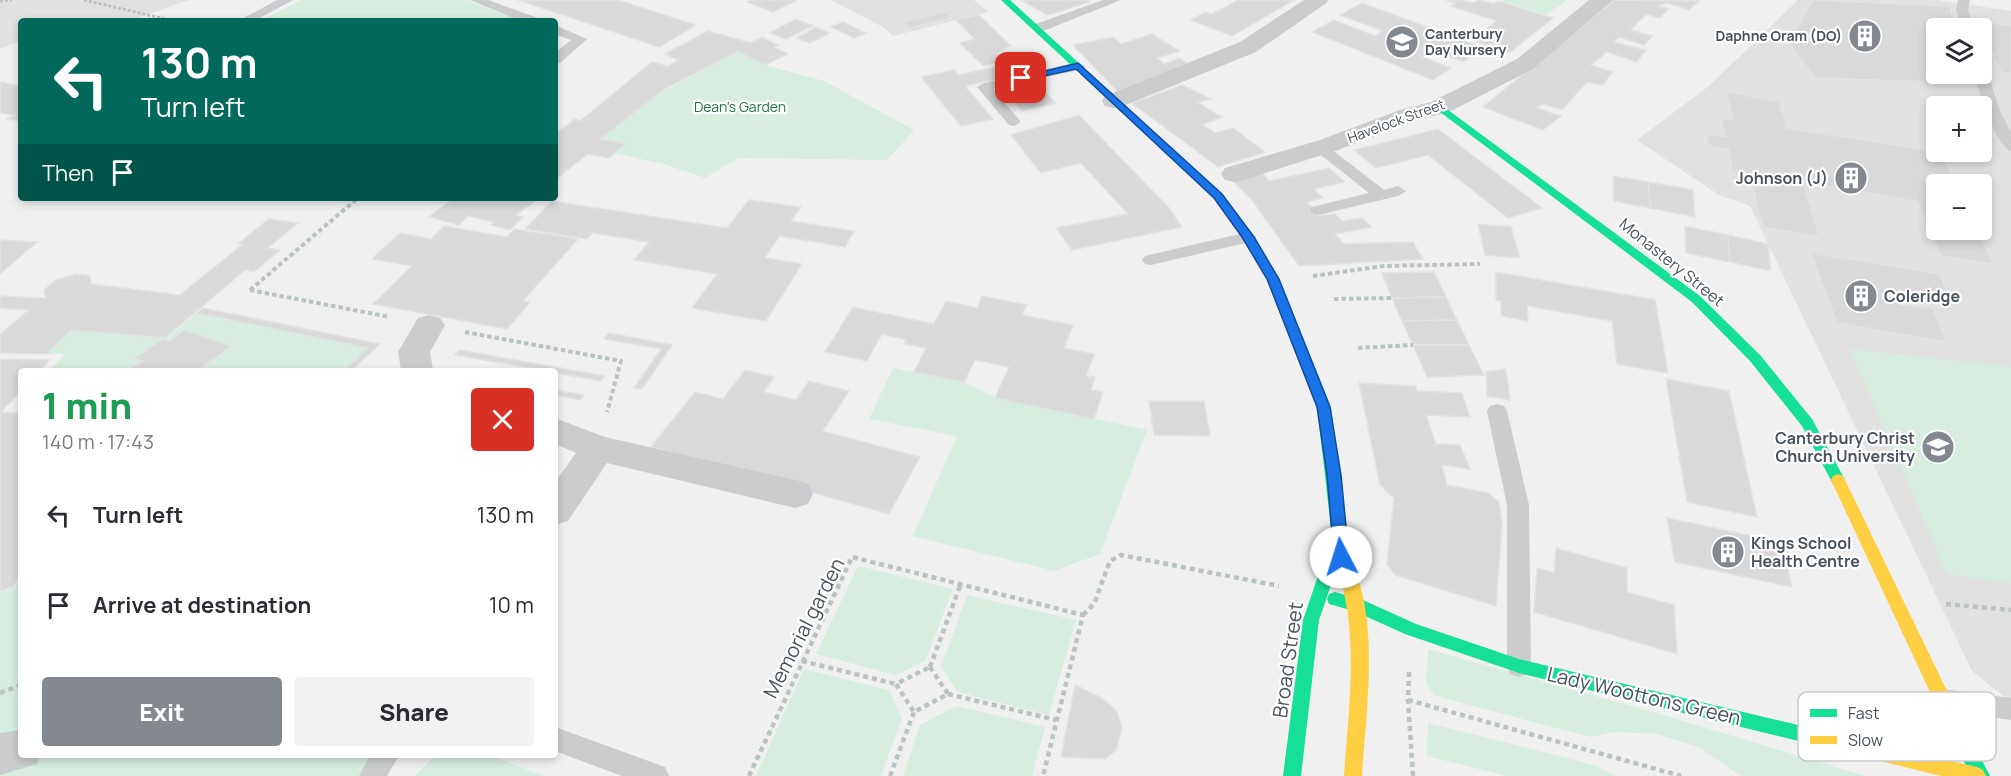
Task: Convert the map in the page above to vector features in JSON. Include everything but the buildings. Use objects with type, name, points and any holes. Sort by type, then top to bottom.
[{"type":"main road","points":[[1005,0],[1218,196],[1248,237],[1273,279],[1323,407],[1334,475],[1341,557],[1349,573],[1357,605],[1359,636],[1356,776]]},
{"type":"main road","name":"Monastery Street","points":[[1440,107],[1696,299],[1755,358],[1807,423],[1852,507],[1939,692]]},
{"type":"main road","name":"Broad Street","points":[[1292,776],[1311,620],[1328,570],[1341,557]]},
{"type":"main road","name":"Lady Woottons Green","points":[[1318,594],[1357,605],[1411,628],[1520,666],[1798,733]]},
{"type":"main road","name":"Lady Woottons Green","points":[[1916,761],[1979,776]]},
{"type":"main road","name":"Monastery Street","points":[[1972,761],[1979,776]]},
{"type":"street","points":[[1114,101],[1248,47],[1317,0]]},
{"type":"street","name":"Havelock Street","points":[[1234,174],[1321,148],[1409,115],[1440,107],[1525,63],[1602,0]]},
{"type":"street","points":[[417,368],[414,352],[429,325]]},
{"type":"street","points":[[558,431],[598,448],[795,494]]},
{"type":"street","points":[[558,508],[598,448]]},
{"type":"street","points":[[0,754],[18,751]]},
{"type":"lane","points":[[250,18],[287,0]]},
{"type":"lane","points":[[477,0],[525,18]]},
{"type":"lane","points":[[1038,28],[1115,0]]},
{"type":"lane","points":[[1964,0],[1962,10],[1965,18]]},
{"type":"lane","points":[[558,30],[580,39],[558,57]]},
{"type":"lane","points":[[1014,122],[984,87],[1078,66]]},
{"type":"lane","points":[[1985,84],[1993,111],[2011,146]]},
{"type":"lane","points":[[1321,148],[1381,195]]},
{"type":"lane","points":[[1318,210],[1398,191]]},
{"type":"lane","points":[[1151,260],[1248,237]]},
{"type":"lane","points":[[1497,411],[1518,505],[1520,666]]},
{"type":"lane","points":[[1996,707],[2011,709]]},
{"type":"lane","points":[[558,740],[656,776]]},
{"type":"lane","points":[[372,776],[384,758]]},
{"type":"path","points":[[0,1],[12,0]]},
{"type":"path","points":[[84,0],[161,18]]},
{"type":"path","points":[[354,201],[250,290],[621,361],[598,448]]},
{"type":"path","points":[[1273,279],[1384,266],[1480,264]]},
{"type":"path","points":[[1334,299],[1392,297]]},
{"type":"path","points":[[1358,348],[1413,345]]},
{"type":"path","points":[[1043,776],[1083,615],[1094,604],[1110,561],[1121,555],[1318,594]]},
{"type":"path","name":"Memorial garden","points":[[749,776],[852,557],[960,586],[1083,615]]},
{"type":"path","points":[[802,661],[896,684],[930,667],[960,586]]},
{"type":"path","points":[[1896,599],[2011,610]]},
{"type":"path","points":[[930,667],[948,694]]},
{"type":"path","points":[[896,684],[914,712]]},
{"type":"path","points":[[0,693],[18,686]]},
{"type":"path","points":[[890,776],[914,712],[948,694],[1056,720]]},
{"type":"path","points":[[1413,776],[1408,700],[1681,776]]},
{"type":"shaded area","points":[[0,0],[189,0],[138,18],[18,18],[18,41],[0,49]]},
{"type":"shaded area","points":[[830,0],[974,0],[988,12],[893,36],[883,27]]},
{"type":"shaded area","name":"Canterbury Christ Church University","points":[[1798,0],[1936,0],[2011,11],[2011,702],[1972,671],[1750,206],[1719,195],[1637,140],[1709,86]]},
{"type":"green space","points":[[301,0],[466,0],[513,18],[267,18]]},
{"type":"green space","points":[[1500,0],[1566,0],[1547,15]]},
{"type":"green space","name":"Dean's Garden","points":[[738,51],[765,65],[824,81],[914,130],[887,160],[738,158],[705,178],[663,164],[615,153],[626,144],[600,139],[652,98]]},
{"type":"green space","points":[[203,308],[380,344],[354,368],[202,368],[233,346],[184,333],[133,368],[51,368],[65,354],[47,354],[71,330],[165,339]]},
{"type":"green space","points":[[1850,349],[2011,367],[2011,583],[1947,574]]},
{"type":"green space","points":[[893,368],[964,382],[996,398],[1147,430],[1100,554],[1054,571],[913,536],[957,436],[869,419]]},
{"type":"green space","points":[[858,566],[953,589],[925,661],[896,675],[816,654]]},
{"type":"green space","points":[[18,580],[18,758],[385,758],[372,776],[0,776],[0,592],[15,587]]},
{"type":"green space","points":[[967,595],[1076,620],[1049,715],[958,692],[941,667]]},
{"type":"green space","points":[[1428,649],[1798,756],[1798,761],[1815,761],[1865,776],[1741,776],[1698,747],[1657,734],[1615,732],[1590,737],[1436,696],[1426,684]]},
{"type":"green space","points":[[804,669],[889,690],[902,719],[881,776],[756,776]]},
{"type":"green space","points":[[957,706],[1045,727],[1032,776],[903,776],[920,725]]},
{"type":"green space","points":[[1428,723],[1594,765],[1615,776],[1507,776],[1427,756]]},
{"type":"green space","points":[[436,758],[497,758],[544,776],[415,776]]},
{"type":"traffic: fast","points":[[1005,0],[1218,196],[1248,237],[1273,279],[1324,407],[1343,561]]},
{"type":"traffic: fast","points":[[1440,107],[1696,299],[1755,358],[1807,423],[1838,480]]},
{"type":"traffic: fast","points":[[1292,776],[1311,620],[1328,570],[1341,557]]},
{"type":"traffic: fast","points":[[1335,599],[1357,605],[1411,629],[1519,666],[1798,733]]},
{"type":"traffic: fast","points":[[1973,761],[1981,776]]},
{"type":"traffic: slow","points":[[1838,480],[1939,692]]},
{"type":"traffic: slow","points":[[1343,561],[1351,583],[1359,637],[1353,776]]},
{"type":"traffic: slow","points":[[1915,761],[1977,776]]},
{"type":"place","name":"Daphne Oram (DO)","points":[[1865,36]]},
{"type":"place","name":"Canterbury Day Nursery","points":[[1402,42]]},
{"type":"place","name":"Johnson (J)","points":[[1851,178]]},
{"type":"place","name":"Coleridge","points":[[1861,296]]},
{"type":"place","name":"Canterbury Christ Church University","points":[[1938,447]]},
{"type":"place","name":"Kings School Health Centre","points":[[1728,552]]},
{"type":"route","points":[[1021,78],[1078,66],[1218,196],[1248,237],[1273,279],[1288,313],[1323,407],[1334,475],[1341,557]]}]
